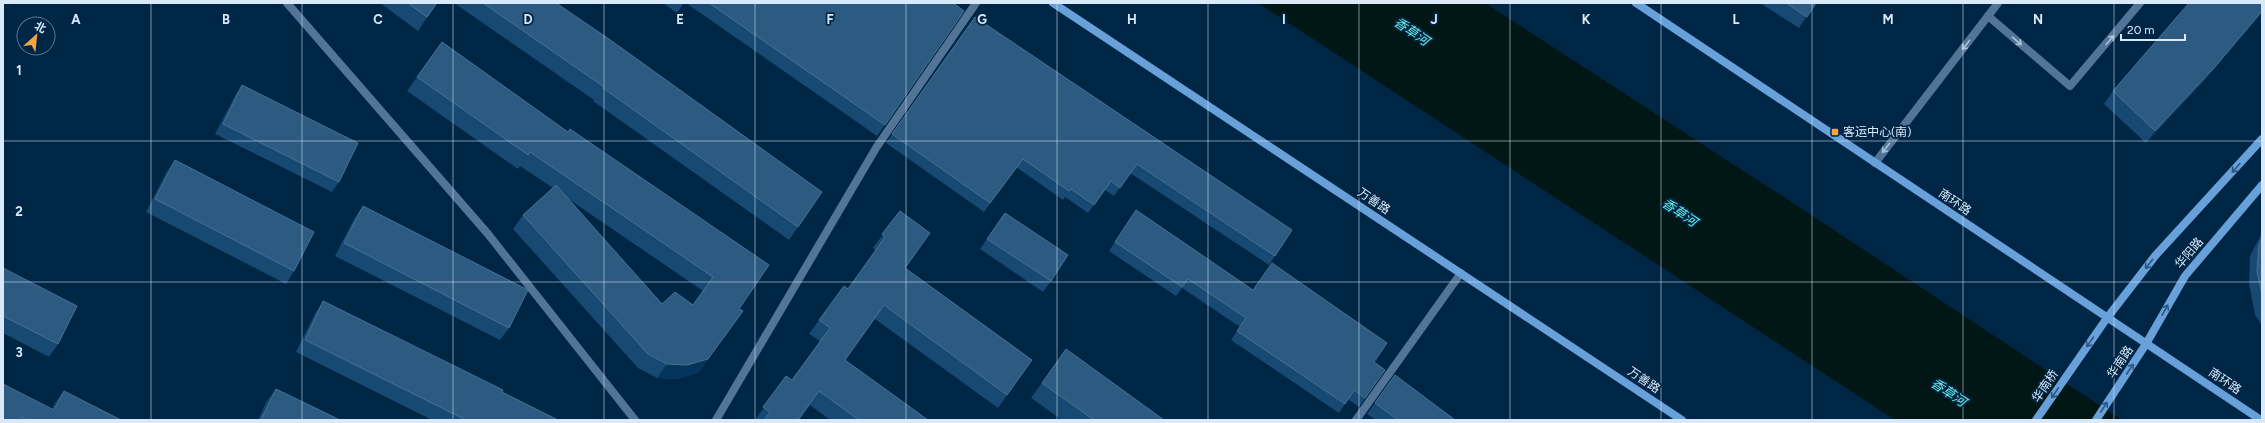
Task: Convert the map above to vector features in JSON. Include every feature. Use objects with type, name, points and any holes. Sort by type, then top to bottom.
[{"type":"main road","name":"万善路","points":[[1053,3],[1682,420]]},
{"type":"main road","name":"南环路","points":[[1636,3],[2261,420]]},
{"type":"main road","points":[[2107,318],[2155,256],[2262,139]]},
{"type":"main road","name":"华阳路","points":[[2146,344],[2184,276],[2262,186]]},
{"type":"main road","name":"华南桥","points":[[2036,420],[2107,318]]},
{"type":"main road","name":"华南路","points":[[2096,420],[2146,344]]},
{"type":"street","points":[[287,3],[488,234],[635,420]]},
{"type":"street","points":[[716,420],[876,148],[976,3]]},
{"type":"street","points":[[1875,163],[1998,3]]},
{"type":"street","points":[[1988,16],[2070,86],[2140,3]]},
{"type":"street","points":[[1356,420],[1461,273]]},
{"type":"water","name":"香草河","points":[[1258,3],[1485,3],[1799,207],[2122,420],[1895,420]]},
{"type":"building","points":[[408,3],[437,3],[427,17]]},
{"type":"building","points":[[483,3],[556,3],[609,39],[822,192],[798,227],[603,88],[604,87]]},
{"type":"building","points":[[709,3],[953,3],[964,11],[885,125]]},
{"type":"building","points":[[1786,3],[1816,3],[1807,17]]},
{"type":"building","points":[[2189,3],[2262,3],[2262,11],[2213,69],[2155,131],[2113,91]]},
{"type":"building","points":[[975,17],[1292,230],[1275,256],[1137,164],[1120,188],[1111,181],[1094,205],[1071,189],[1069,191],[1023,159],[990,203],[892,134]]},
{"type":"building","points":[[442,42],[568,132],[570,129],[769,265],[739,309],[743,311],[708,359],[687,365],[667,364],[648,354],[523,215],[556,185],[662,304],[675,292],[693,305],[713,277],[530,152],[528,155],[417,77]]},
{"type":"building","points":[[242,85],[358,143],[339,182],[223,124]]},
{"type":"building","points":[[175,160],[314,232],[294,271],[155,199]]},
{"type":"building","points":[[363,206],[528,290],[509,328],[344,243]]},
{"type":"building","points":[[1136,210],[1253,290],[1272,263],[1387,343],[1374,362],[1385,370],[1365,398],[1354,390],[1345,404],[1237,331],[1246,318],[1188,279],[1182,287],[1115,242]]},
{"type":"building","points":[[900,211],[930,233],[905,268],[1032,360],[1007,395],[884,305],[845,360],[928,420],[859,420],[819,391],[798,420],[764,420],[770,412],[763,407],[786,376],[792,380],[830,328],[819,320],[844,286],[848,289],[885,237],[882,234]]},
{"type":"building","points":[[1005,213],[1068,255],[1051,281],[987,239]]},
{"type":"building","points":[[2262,238],[2262,295],[2257,271],[2259,244]]},
{"type":"building","points":[[3,268],[77,306],[58,344],[3,316]]},
{"type":"building","points":[[323,301],[503,390],[502,392],[558,420],[466,420],[305,340]]},
{"type":"building","points":[[1066,349],[1164,420],[1094,420],[1042,383]]},
{"type":"building","points":[[1395,375],[1455,420],[1398,420],[1375,403]]},
{"type":"building","points":[[3,384],[54,410],[64,391],[121,420],[27,420],[21,417],[19,420],[3,420]]},
{"type":"building","points":[[276,389],[340,420],[261,420]]},
{"type":"place","name":"客运中心(南)","points":[[1835,132]]}]
